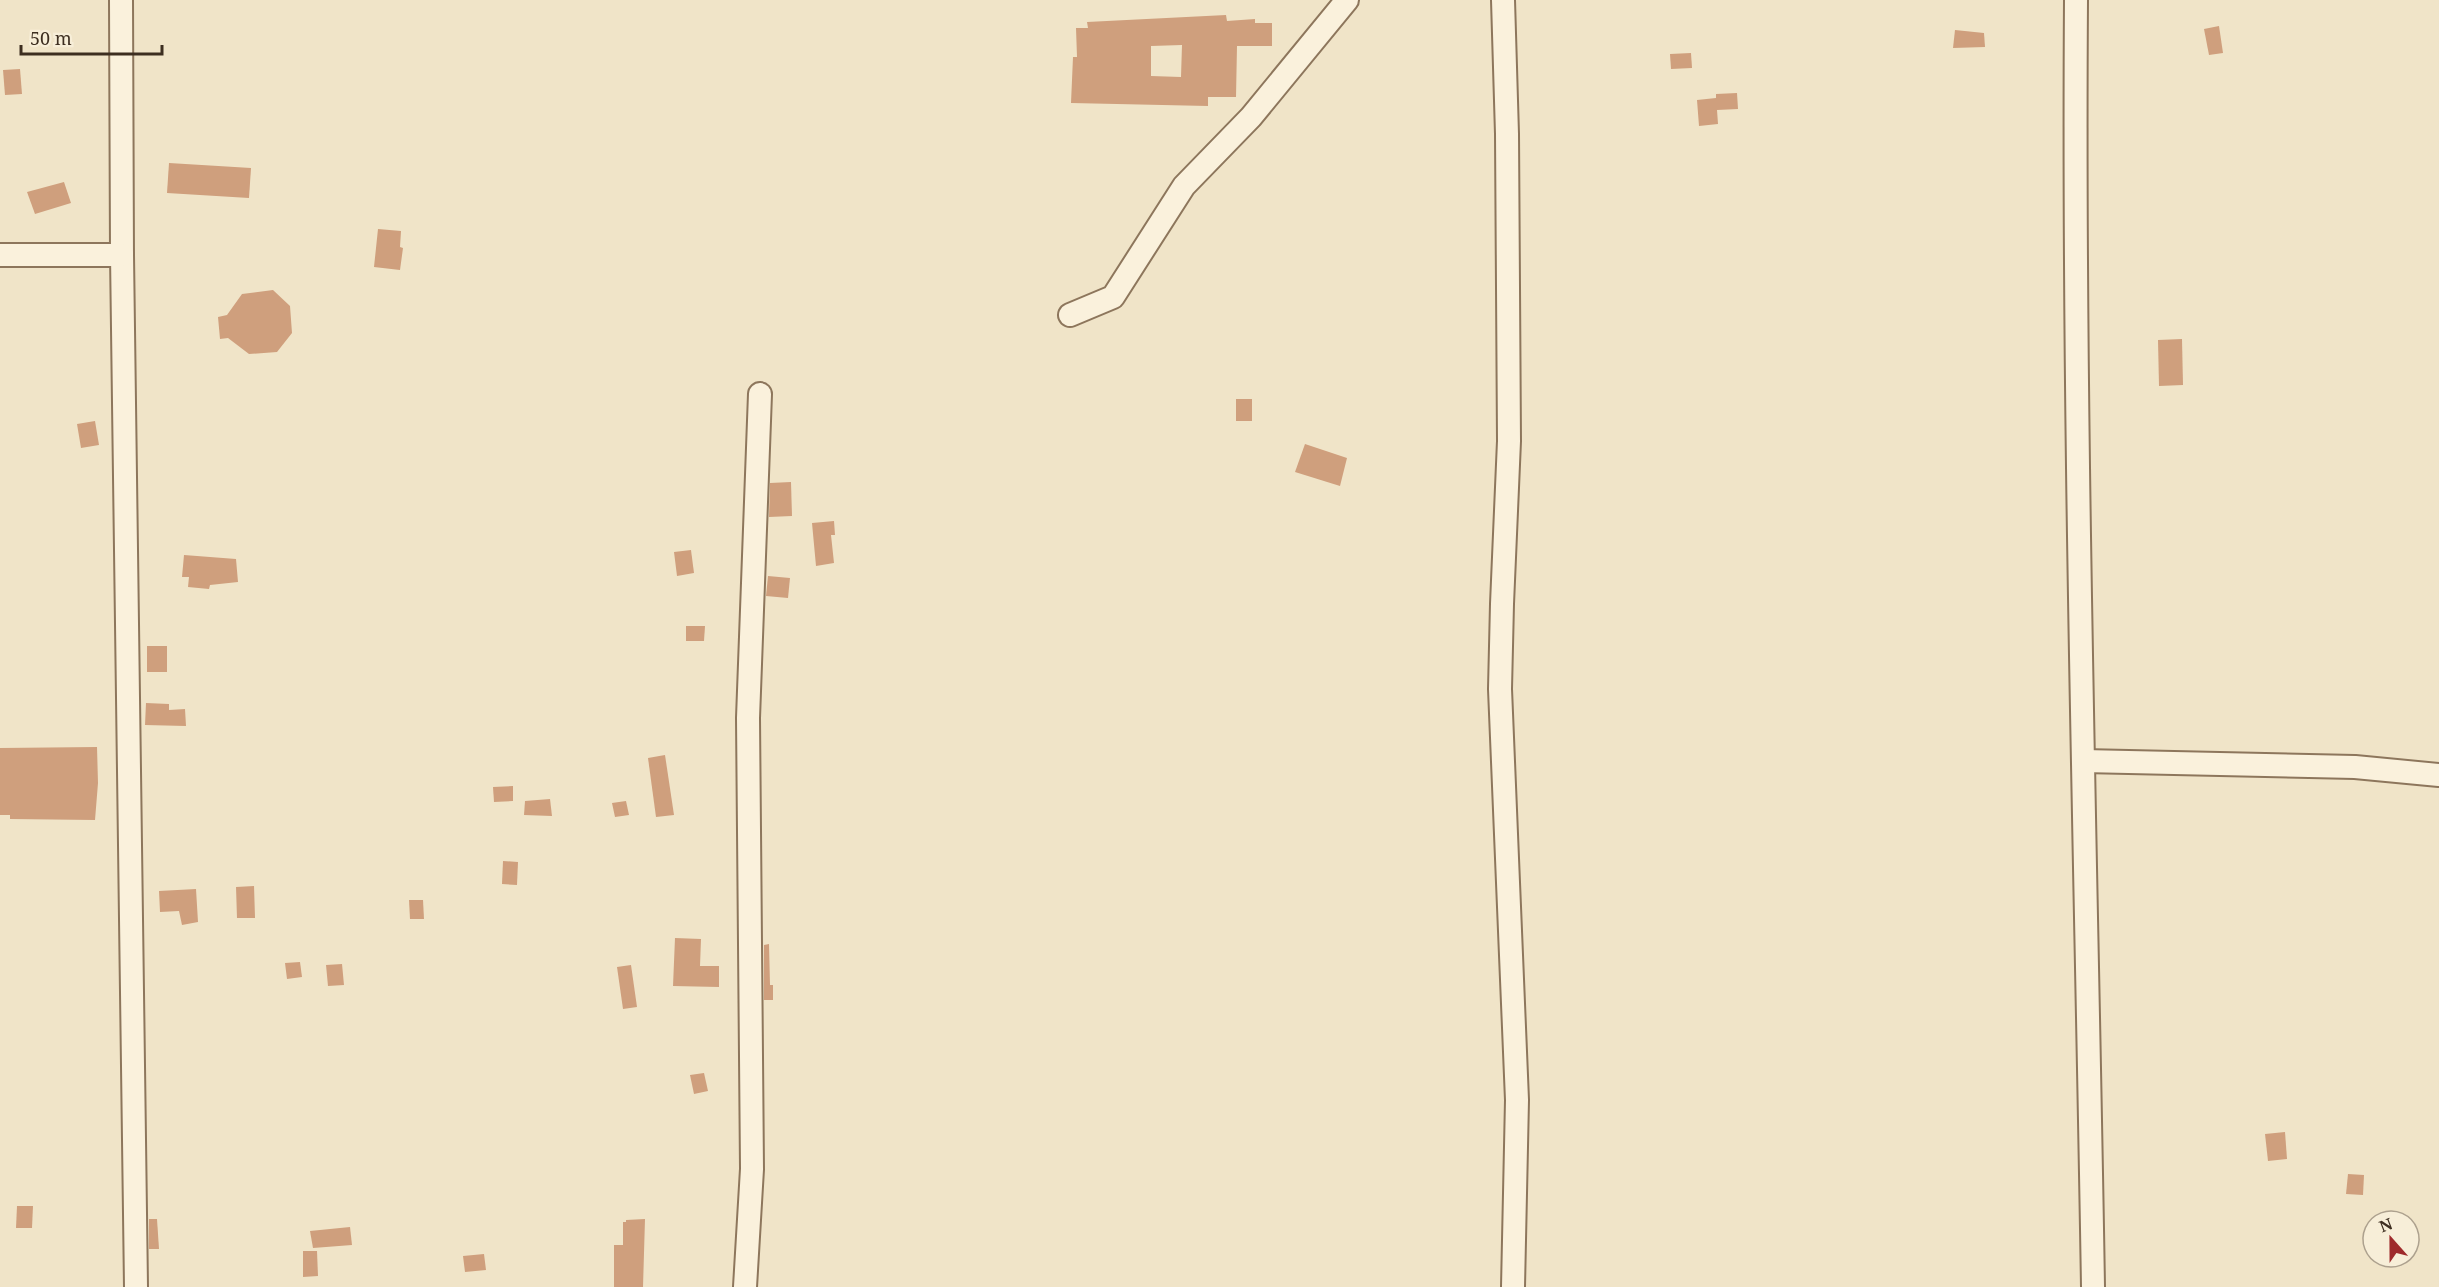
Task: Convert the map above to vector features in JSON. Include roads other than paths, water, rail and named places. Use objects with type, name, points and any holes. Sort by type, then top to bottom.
[{"type":"street","points":[[121,0],[122,255],[136,1287]]},
{"type":"street","points":[[1070,315],[1113,297],[1184,186],[1251,117],[1347,0]]},
{"type":"street","points":[[1503,0],[1507,135],[1509,441],[1500,689],[1517,1100],[1514,1287]]},
{"type":"street","points":[[2076,0],[2075,129],[2083,761],[2093,1287]]},
{"type":"street","points":[[0,255],[122,255]]},
{"type":"street","points":[[745,1287],[752,1169],[748,718],[760,394]]},
{"type":"street","points":[[2083,761],[2355,767],[2439,775]]}]
